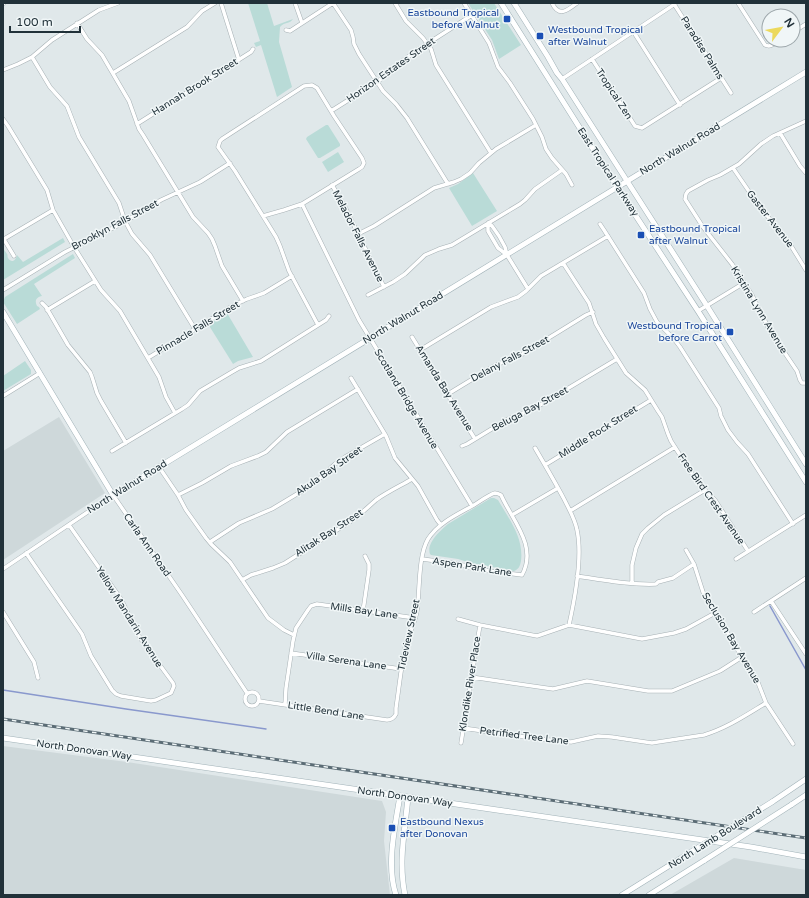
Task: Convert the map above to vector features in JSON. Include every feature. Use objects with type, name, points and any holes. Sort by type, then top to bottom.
[{"type":"street","points":[[3,70],[32,58],[46,44],[77,23],[99,10],[118,3]]},
{"type":"street","points":[[112,73],[183,29],[202,11],[215,3]]},
{"type":"street","points":[[221,3],[239,60]]},
{"type":"street","points":[[295,3],[302,23]]},
{"type":"street","points":[[286,30],[290,30],[333,3],[350,30],[354,44],[377,82],[407,118],[448,184]]},
{"type":"street","points":[[395,3],[406,20],[431,49],[436,66],[491,153]]},
{"type":"street","points":[[464,3],[489,44],[498,67],[510,83],[536,125],[546,149],[566,174],[572,185]]},
{"type":"street","name":"East Tropical Parkway","points":[[501,3],[806,482]]},
{"type":"street","name":"East Tropical Parkway","points":[[514,3],[806,464]]},
{"type":"street","points":[[552,3],[558,11],[562,12],[577,3]]},
{"type":"street","points":[[738,3],[761,38]]},
{"type":"street","points":[[562,79],[674,4]]},
{"type":"street","name":"Paradise Palms","points":[[674,4],[731,93]]},
{"type":"street","name":"Horizon Estates Street","points":[[331,111],[377,82],[402,61],[472,15]]},
{"type":"street","points":[[77,23],[87,39],[102,55],[129,101],[137,124],[143,135],[193,217],[212,238],[222,266],[243,301]]},
{"type":"street","points":[[633,31],[680,105],[722,78]]},
{"type":"street","name":"Hannah Brook Street","points":[[137,124],[239,60],[253,49]]},
{"type":"street","points":[[32,58],[50,87],[67,106],[79,137],[119,203],[125,221],[132,234],[150,255],[195,329]]},
{"type":"street","name":"Tropical Zen","points":[[592,59],[635,126],[642,128],[680,105]]},
{"type":"street","name":"North Walnut Road","points":[[3,569],[113,495],[806,72]]},
{"type":"street","points":[[263,216],[302,204],[359,169],[364,163],[317,88],[312,84],[304,86],[222,139],[218,144],[218,147],[230,163],[280,246],[285,262],[318,325]]},
{"type":"street","points":[[3,119],[47,190],[53,210],[74,247],[101,290],[120,311],[148,358],[159,377],[166,397],[175,413]]},
{"type":"street","points":[[733,168],[761,144],[773,136],[806,121]]},
{"type":"street","points":[[358,234],[434,188],[461,179],[470,173],[491,153],[536,125]]},
{"type":"street","points":[[780,132],[800,166],[806,173]]},
{"type":"street","name":"Brooklyn Falls Street","points":[[3,290],[74,247],[125,221],[161,200],[200,182],[230,163]]},
{"type":"street","name":"Kristina Lynn Avenue","points":[[733,168],[691,189],[688,191],[685,199],[703,227],[732,264],[752,294],[770,330],[797,371],[800,380],[806,383]]},
{"type":"street","name":"Gaster Avenue","points":[[733,168],[758,206],[788,241],[806,270]]},
{"type":"street","points":[[368,295],[405,274],[425,255],[452,245],[525,200],[535,189],[562,170]]},
{"type":"street","name":"Melador Falls Avenue","points":[[332,185],[344,205],[384,287]]},
{"type":"street","name":"Scotland Bridge Avenue","points":[[302,204],[353,308],[472,506]]},
{"type":"street","points":[[14,256],[3,238],[53,210]]},
{"type":"street","points":[[488,223],[488,231],[498,248],[507,254]]},
{"type":"street","points":[[488,223],[499,236],[507,254],[528,289]]},
{"type":"street","points":[[600,224],[644,293],[657,322],[680,347],[719,408],[728,430],[748,454],[793,524]]},
{"type":"street","points":[[420,350],[491,307],[518,296],[528,289],[541,276],[608,236]]},
{"type":"street","name":"Free Bird Crest Avenue","points":[[563,263],[589,303],[598,329],[617,359],[626,372],[640,385],[651,400],[662,417],[668,434],[675,447],[696,480],[714,500],[748,552]]},
{"type":"street","name":"Pinnacle Falls Street","points":[[148,358],[234,305],[264,293],[292,276]]},
{"type":"street","points":[[47,310],[95,280]]},
{"type":"street","points":[[698,311],[744,283]]},
{"type":"street","points":[[42,303],[71,349],[85,364],[90,372],[101,401],[126,443]]},
{"type":"street","name":"Carla Ann Road","points":[[3,312],[113,495],[247,693]]},
{"type":"street","name":"Delany Falls Street","points":[[448,394],[498,364],[521,355],[593,312]]},
{"type":"street","points":[[112,451],[188,405],[200,391],[239,368],[261,361],[326,320],[329,316]]},
{"type":"street","name":"Amanda Bay Avenue","points":[[412,337],[475,439]]},
{"type":"street","name":"Beluga Bay Street","points":[[462,446],[508,419],[542,404],[617,359]]},
{"type":"street","points":[[3,396],[40,373]]},
{"type":"street","points":[[351,378],[385,434],[395,458],[418,486],[441,525]]},
{"type":"street","points":[[178,495],[231,466],[266,452],[287,432],[358,389]]},
{"type":"street","name":"Middle Rock Street","points":[[545,465],[651,400]]},
{"type":"street","name":"Akula Bay Street","points":[[210,542],[239,523],[272,509],[307,488],[345,457],[385,434]]},
{"type":"street","points":[[570,512],[675,447]]},
{"type":"street","points":[[535,448],[558,488],[574,520],[577,530],[579,545],[577,576],[573,608],[569,625]]},
{"type":"street","points":[[159,467],[178,495],[186,510],[210,542],[230,562],[268,618],[284,630],[294,635],[285,705]]},
{"type":"street","name":"Alitak Bay Street","points":[[242,580],[251,575],[284,563],[351,521],[384,495],[412,479]]},
{"type":"street","points":[[512,515],[558,488]]},
{"type":"street","points":[[632,583],[632,566],[636,548],[642,534],[664,515],[705,490]]},
{"type":"street","name":"Tideview Street","points":[[393,719],[396,714],[401,670],[407,639],[417,610],[422,559],[424,548],[428,540],[433,532],[441,525],[495,493],[501,495],[512,515]]},
{"type":"street","name":"Aspen Park Lane","points":[[422,559],[460,564],[473,569],[522,575],[526,568],[527,551],[522,532],[512,515]]},
{"type":"street","points":[[736,559],[806,515]]},
{"type":"street","name":"Yellow Mandarin Avenue","points":[[26,553],[82,634],[91,656],[116,694],[151,701],[172,693],[174,686],[173,683],[140,638],[121,599],[68,525]]},
{"type":"street","name":"Seclusion Bay Avenue","points":[[686,550],[694,564],[703,592],[757,680],[766,703],[793,744]]},
{"type":"street","points":[[363,611],[369,570],[369,564],[365,556]]},
{"type":"street","points":[[577,576],[632,583],[656,584],[658,582],[673,578],[694,564]]},
{"type":"street","points":[[754,612],[806,578]]},
{"type":"street","points":[[771,601],[806,654]]},
{"type":"street","name":"Mills Bay Lane","points":[[294,635],[302,618],[308,610],[317,604],[415,618]]},
{"type":"street","points":[[3,612],[34,662],[38,678]]},
{"type":"street","points":[[458,619],[480,625],[537,636],[569,625],[642,639],[674,633],[686,629],[715,612]]},
{"type":"street","name":"Klondike River Place","points":[[460,743],[480,625]]},
{"type":"street","name":"Villa Serena Lane","points":[[291,653],[401,670]]},
{"type":"street","points":[[471,677],[554,689],[587,681],[648,692],[672,691],[720,671],[742,657]]},
{"type":"street","name":"Carla Ann Road","points":[[252,691],[256,692],[259,696],[257,705],[250,706],[248,704],[245,700],[247,693],[252,691]]},
{"type":"street","name":"Little Bend Lane","points":[[259,701],[387,720],[393,719]]},
{"type":"street","name":"Petrified Tree Lane","points":[[463,728],[538,739],[571,742],[598,736],[652,743],[711,733],[727,726],[766,703]]},
{"type":"street","name":"North Donovan Way","points":[[3,738],[736,845],[806,857]]},
{"type":"street","name":"North Lamb Boulevard","points":[[622,895],[772,802],[806,779]]},
{"type":"street","name":"North Lamb Boulevard","points":[[649,895],[806,795]]},
{"type":"street","points":[[396,895],[392,877],[392,850],[400,796]]},
{"type":"street","points":[[406,895],[401,864],[408,797]]},
{"type":"shaded area","points":[[59,417],[105,493],[3,560],[3,451]]},
{"type":"shaded area","points":[[3,746],[127,762],[382,801],[386,812],[384,841],[390,895],[3,895]]},
{"type":"shaded area","points":[[734,858],[806,870],[806,895],[670,895]]},
{"type":"green space","points":[[248,3],[267,3],[274,26],[293,19],[280,27],[279,42],[292,87],[277,97],[261,45],[256,47],[254,43],[260,41]]},
{"type":"green space","points":[[468,3],[494,3],[521,45],[499,59],[492,40]]},
{"type":"green space","points":[[328,125],[340,146],[318,158],[306,139]]},
{"type":"green space","points":[[338,152],[344,162],[328,172],[322,162]]},
{"type":"green space","points":[[473,173],[497,211],[472,226],[449,188],[458,184]]},
{"type":"green space","points":[[63,238],[65,242],[3,280],[3,248],[9,260],[14,261],[17,255],[23,262]]},
{"type":"green space","points":[[73,254],[75,258],[34,284],[42,296],[36,300],[36,304],[40,309],[17,324],[3,302],[5,297]]},
{"type":"green space","points":[[227,313],[253,357],[233,364],[208,324]]},
{"type":"green space","points":[[25,361],[31,370],[31,374],[3,391],[3,376]]},
{"type":"green space","points":[[491,498],[498,500],[518,537],[521,563],[517,569],[514,571],[430,554],[430,546],[438,533],[448,524]]},
{"type":"waterway","points":[[770,606],[806,670]]},
{"type":"waterway","points":[[3,690],[266,729]]},
{"type":"railway","points":[[3,719],[806,838]]},
{"type":"place","name":"Eastbound Tropical before Walnut","points":[[507,19]]},
{"type":"place","name":"Westbound Tropical after Walnut","points":[[540,36]]},
{"type":"place","name":"Eastbound Tropical after Walnut","points":[[641,235]]},
{"type":"place","name":"Westbound Tropical before Carrot","points":[[730,332]]},
{"type":"place","name":"Eastbound Nexus after Donovan","points":[[392,828]]}]
